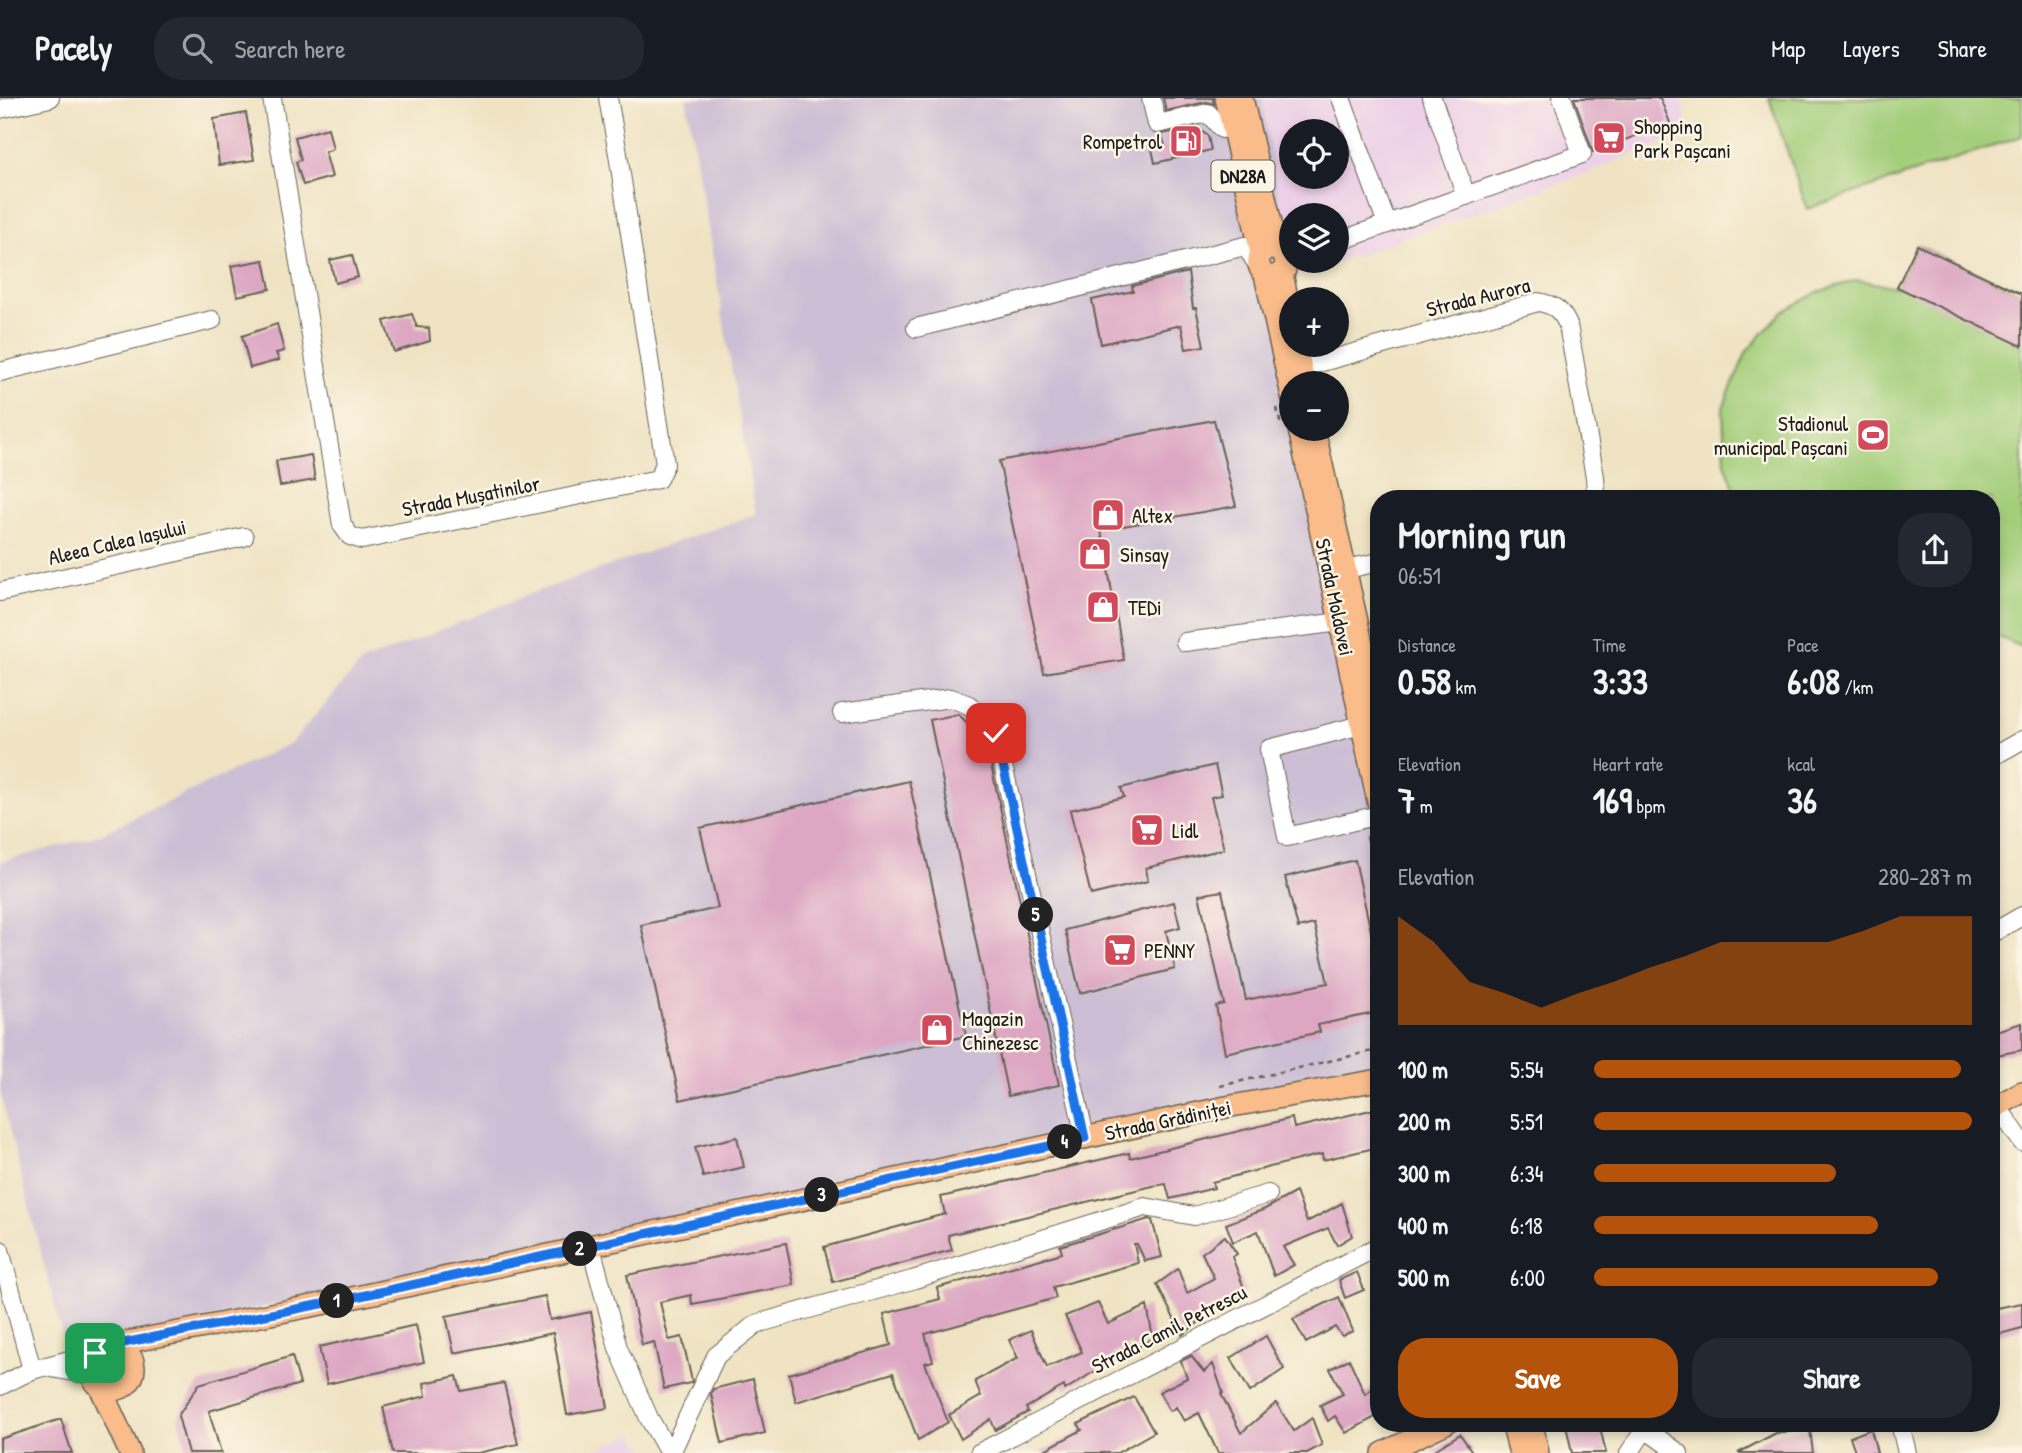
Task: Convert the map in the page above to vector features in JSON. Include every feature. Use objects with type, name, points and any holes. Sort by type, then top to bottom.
[{"type":"main road","name":"DN28A","points":[[1226,98],[1231,127],[1282,287]]},
{"type":"main road","name":"DN28A","points":[[1242,98],[1274,259],[1289,371]]},
{"type":"main road","name":"Strada Moldovei","points":[[1302,441],[1340,622],[1370,722]]},
{"type":"main road","name":"Strada Moldovei","points":[[1317,441],[1347,569],[1370,722]]},
{"type":"main road","name":"Strada Grădiniței","points":[[102,1350],[591,1247],[1226,1107],[1370,1082]]},
{"type":"main road","points":[[2000,1101],[2022,1092]]},
{"type":"main road","name":"Strada Grădiniței","points":[[132,1376],[177,1334]]},
{"type":"main road","points":[[123,1349],[133,1360],[126,1413],[130,1453],[90,1367],[102,1350],[123,1349]]},
{"type":"main road","points":[[95,1381],[115,1390],[132,1376]]},
{"type":"main road","points":[[1367,1453],[1404,1432]]},
{"type":"main road","points":[[1383,1453],[1427,1432]]},
{"type":"main road","points":[[1514,1432],[1520,1453]]},
{"type":"main road","points":[[1534,1432],[1538,1453]]},
{"type":"street","points":[[0,109],[51,98]]},
{"type":"street","name":"Strada Mușatinilor","points":[[272,98],[342,525],[349,536],[362,540],[658,480],[665,464],[608,98]]},
{"type":"street","points":[[1151,98],[1157,124],[1208,113],[1222,129],[1231,127]]},
{"type":"street","points":[[1341,98],[1387,224]]},
{"type":"street","points":[[1432,98],[1466,196]]},
{"type":"street","points":[[1349,238],[1582,154],[1562,98]]},
{"type":"street","points":[[916,328],[1274,259]]},
{"type":"street","name":"Strada Aurora","points":[[1315,371],[1538,302],[1551,304],[1561,312],[1567,325],[1596,490]]},
{"type":"street","points":[[0,372],[212,320]]},
{"type":"street","name":"Aleea Calea Iașului","points":[[0,592],[244,537]]},
{"type":"street","points":[[1347,569],[1370,564]]},
{"type":"street","points":[[1185,642],[1340,622]]},
{"type":"street","points":[[842,713],[951,698],[969,705],[996,733],[1085,1138]]},
{"type":"street","points":[[1370,722],[1269,749],[1287,837],[1370,817]]},
{"type":"street","points":[[2000,752],[2022,740]]},
{"type":"street","points":[[2000,928],[2022,916]]},
{"type":"street","points":[[2000,1112],[2022,1142]]},
{"type":"street","points":[[670,1453],[716,1356],[756,1324],[912,1280],[1145,1208],[1194,1216],[1268,1194]]},
{"type":"street","points":[[591,1247],[618,1348],[649,1419],[670,1453]]},
{"type":"street","points":[[0,1250],[38,1368]]},
{"type":"street","name":"Strada Camil Petrescu","points":[[979,1453],[1370,1251]]},
{"type":"street","points":[[0,1386],[38,1368],[102,1350]]},
{"type":"street","points":[[38,1368],[95,1381]]},
{"type":"street","points":[[1629,1453],[1641,1432]]},
{"type":"street","points":[[1652,1432],[1679,1453]]},
{"type":"street","points":[[1902,1432],[1906,1453]]},
{"type":"path","points":[[1220,1086],[1370,1052]]},
{"type":"shaded area","points":[[686,98],[1262,98],[1279,203],[1279,273],[1291,273],[1293,287],[1279,287],[1279,357],[1292,357],[1292,371],[1279,371],[1279,441],[1295,441],[1370,728],[1370,1066],[909,1169],[66,1351],[0,1092],[0,862],[96,836],[291,743],[362,662],[532,593],[756,514]]},
{"type":"shaded area","points":[[1262,98],[1681,98],[1689,131],[1582,175],[1349,258],[1349,203],[1280,203]]},
{"type":"shaded area","points":[[1291,273],[1306,273],[1292,278]]},
{"type":"shaded area","points":[[634,1433],[646,1453],[591,1453]]},
{"type":"green space","points":[[1769,98],[2022,98],[2022,136],[1807,209]]},
{"type":"green space","name":"Stadionul municipal Pașcani","points":[[1917,245],[2022,294],[2022,647],[2000,637],[2000,490],[1735,490],[1725,463],[1723,407],[1747,351],[1782,312],[1818,292],[1857,280],[1897,287]]},
{"type":"building","points":[[1163,98],[1213,98],[1214,104],[1206,102],[1166,111]]},
{"type":"building","name":"Shopping Park Pașcani","points":[[1574,98],[1660,98],[1670,123],[1593,152]]},
{"type":"building","points":[[246,113],[254,160],[219,165],[214,119]]},
{"type":"building","name":"Rompetrol","points":[[1196,127],[1208,136],[1211,150],[1155,163],[1152,149],[1165,146],[1162,134]]},
{"type":"building","points":[[328,128],[333,149],[325,152],[332,177],[303,185],[296,162],[301,160],[295,137]]},
{"type":"building","points":[[1917,245],[2022,294],[2022,346],[1897,287]]},
{"type":"building","points":[[352,255],[358,277],[335,283],[330,260]]},
{"type":"building","points":[[264,260],[270,289],[237,296],[231,266]]},
{"type":"building","points":[[1188,272],[1193,308],[1196,308],[1204,346],[1186,349],[1181,325],[1101,344],[1092,300],[1133,291],[1132,286]]},
{"type":"building","points":[[412,314],[417,327],[429,328],[430,341],[394,352],[384,321]]},
{"type":"building","points":[[277,324],[284,351],[276,353],[279,360],[250,368],[242,336]]},
{"type":"building","points":[[1214,420],[1236,506],[1101,530],[1124,660],[1044,673],[999,461]]},
{"type":"building","points":[[311,455],[315,480],[280,486],[276,461]]},
{"type":"building","points":[[958,714],[986,741],[1059,1085],[1008,1096],[930,720]]},
{"type":"building","name":"Lidl","points":[[1215,765],[1222,795],[1211,797],[1224,849],[1146,868],[1148,881],[1091,895],[1070,810],[1124,797],[1121,788]]},
{"type":"building","points":[[909,781],[966,1036],[680,1100],[641,925],[718,908],[700,828]]},
{"type":"building","points":[[1355,860],[1370,928],[1370,1014],[1318,1025],[1320,1032],[1225,1053],[1216,1006],[1224,1004],[1199,895],[1222,891],[1246,1000],[1328,983],[1314,924],[1298,928],[1285,877]]},
{"type":"building","name":"PENNY","points":[[1174,902],[1180,927],[1166,931],[1175,969],[1080,993],[1065,930]]},
{"type":"building","points":[[2022,1023],[2022,1050],[2000,1054],[2000,1030]]},
{"type":"building","points":[[1370,1110],[1370,1149],[1323,1160],[1322,1154],[1212,1182],[1214,1188],[1170,1199],[1166,1184],[1153,1186],[948,1235],[952,1250],[833,1282],[824,1247],[945,1214],[941,1197],[1129,1153],[1130,1158],[1292,1118],[1294,1128]]},
{"type":"building","points":[[737,1137],[744,1167],[703,1177],[695,1147]]},
{"type":"building","points":[[1296,1192],[1307,1222],[1342,1203],[1352,1236],[1337,1245],[1328,1228],[1283,1247],[1294,1265],[1274,1276],[1258,1231],[1233,1242],[1226,1224],[1265,1209]]},
{"type":"building","points":[[1152,1220],[1162,1257],[1145,1261],[1137,1244],[1134,1244],[1138,1263],[1053,1287],[1056,1298],[925,1334],[933,1361],[925,1363],[948,1422],[918,1440],[893,1373],[796,1402],[789,1374],[891,1345],[884,1314],[940,1299],[937,1288],[1062,1253],[1060,1246]]},
{"type":"building","points":[[1225,1236],[1237,1254],[1232,1257],[1246,1293],[1195,1316],[1198,1323],[1182,1335],[1157,1284],[1178,1269],[1187,1293],[1214,1278],[1202,1253]]},
{"type":"building","points":[[786,1243],[794,1285],[692,1304],[691,1295],[660,1302],[669,1340],[682,1337],[692,1381],[664,1389],[654,1342],[642,1345],[627,1275]]},
{"type":"building","points":[[1357,1272],[1364,1290],[1345,1298],[1339,1280]]},
{"type":"building","points":[[545,1296],[550,1320],[591,1312],[608,1408],[567,1415],[553,1333],[454,1353],[446,1316]]},
{"type":"building","points":[[1339,1297],[1353,1331],[1342,1336],[1335,1327],[1306,1343],[1293,1319]]},
{"type":"building","points":[[1098,1303],[1108,1324],[1147,1306],[1153,1338],[1133,1350],[1130,1344],[1112,1355],[1114,1359],[1065,1390],[1064,1386],[1026,1408],[1028,1412],[995,1430],[991,1419],[961,1439],[949,1415],[981,1396],[975,1381],[1018,1358],[1009,1340],[1031,1330],[1047,1367],[1082,1352],[1065,1316]]},
{"type":"building","points":[[2022,1303],[2022,1328],[2000,1334],[2000,1307]]},
{"type":"building","points":[[416,1325],[424,1362],[327,1384],[319,1347]]},
{"type":"building","points":[[1266,1336],[1284,1369],[1250,1392],[1231,1358]]},
{"type":"building","points":[[292,1356],[300,1384],[209,1411],[221,1453],[188,1453],[178,1416],[199,1384]]},
{"type":"building","points":[[1191,1356],[1204,1372],[1213,1364],[1223,1393],[1221,1394],[1241,1433],[1276,1403],[1294,1431],[1312,1418],[1322,1445],[1307,1453],[1218,1453],[1199,1413],[1184,1421],[1176,1407],[1170,1411],[1159,1392],[1187,1378],[1181,1361]]},
{"type":"building","points":[[1349,1359],[1365,1394],[1370,1390],[1370,1420],[1346,1433],[1335,1416],[1328,1421],[1320,1405],[1343,1394],[1330,1369]]},
{"type":"building","points":[[457,1376],[461,1391],[504,1383],[518,1444],[478,1453],[393,1453],[383,1407],[426,1396],[424,1383]]},
{"type":"building","points":[[753,1379],[765,1433],[722,1443],[711,1394],[713,1389]]},
{"type":"building","points":[[1134,1397],[1154,1432],[1117,1453],[1039,1453],[1082,1430],[1078,1424]]},
{"type":"building","points":[[61,1419],[72,1453],[0,1453],[0,1439]]},
{"type":"building","points":[[1568,1432],[1601,1432],[1606,1453],[1572,1453]]},
{"type":"building","points":[[1810,1432],[1813,1453],[1738,1453],[1776,1433]]},
{"type":"building","points":[[1872,1432],[1877,1453],[1856,1453],[1850,1437]]},
{"type":"building","points":[[1460,1434],[1473,1453],[1430,1453]]},
{"type":"place","name":"Shopping Park Pașcani","points":[[1609,138]]},
{"type":"place","name":"Rompetrol","points":[[1186,141]]},
{"type":"place","name":"Stadionul municipal Pașcani","points":[[1873,435]]},
{"type":"place","name":"Altex","points":[[1108,515]]},
{"type":"place","name":"Sinsay","points":[[1095,554]]},
{"type":"place","name":"TEDi","points":[[1103,607]]},
{"type":"place","name":"Lidl","points":[[1147,830]]},
{"type":"place","name":"PENNY","points":[[1120,950]]},
{"type":"place","name":"Magazin Chinezesc","points":[[937,1030]]},
{"type":"route","points":[[95,1353],[108,1346],[347,1299],[1085,1138],[996,733]]}]
